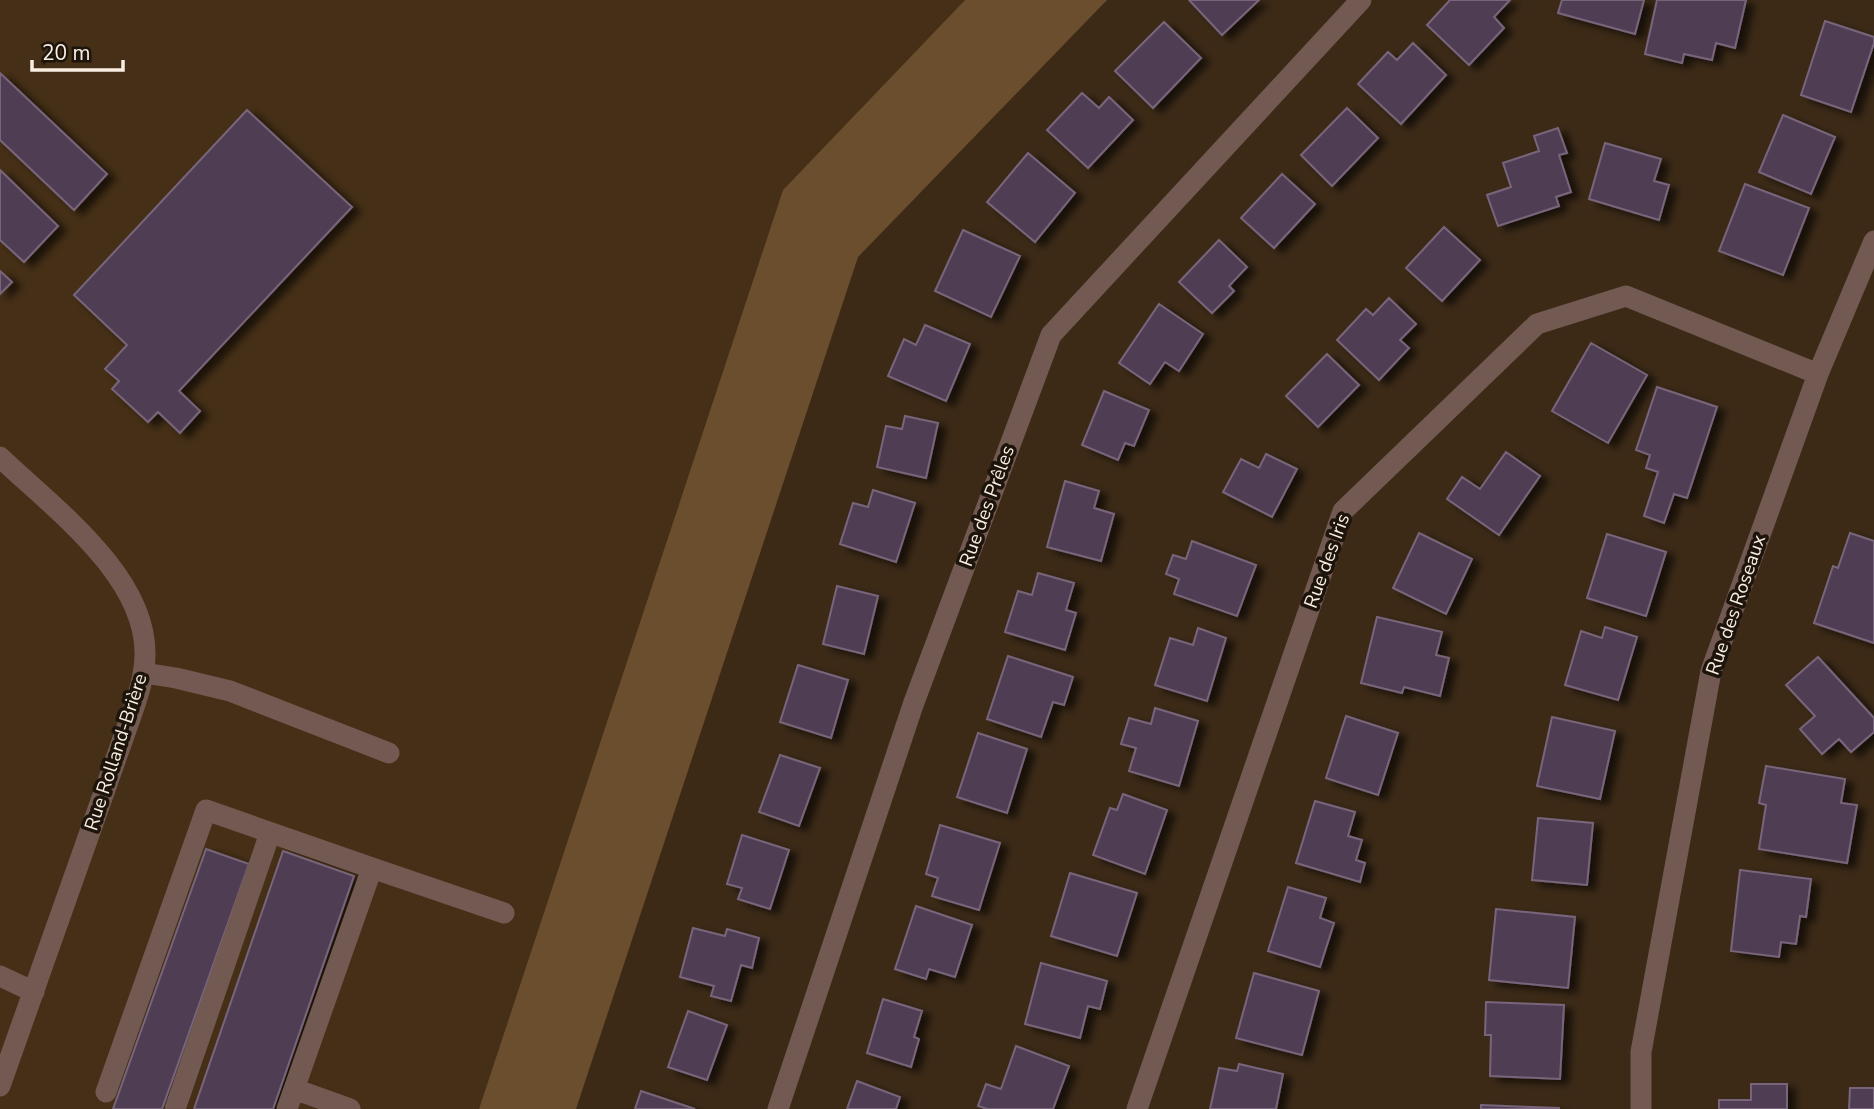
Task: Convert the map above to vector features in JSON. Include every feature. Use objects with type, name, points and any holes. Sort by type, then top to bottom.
[{"type":"street","name":"Rue des Prêles","points":[[778,1109],[913,705],[1051,335],[1361,0]]},
{"type":"street","name":"Rue des Roseaux","points":[[1641,1109],[1641,1052],[1712,671],[1818,374],[1874,241]]},
{"type":"street","name":"Rue des Iris","points":[[1137,1109],[1343,511],[1537,324],[1626,296],[1818,374]]},
{"type":"street","name":"Rue Rolland-Brière","points":[[0,457],[100,553],[116,572],[128,590],[142,628],[146,652],[144,673],[124,737],[0,1086]]},
{"type":"street","points":[[144,673],[230,691],[389,753]]},
{"type":"street","points":[[106,1092],[206,810],[504,914]]},
{"type":"street","points":[[175,1109],[270,833]]},
{"type":"street","points":[[350,1109],[291,1099],[372,868]]},
{"type":"street","points":[[0,976],[34,992]]},
{"type":"shaded area","points":[[0,0],[965,0],[783,190],[479,1109],[0,1109]]},
{"type":"shaded area","points":[[965,0],[1107,0],[858,257],[576,1109],[479,1109],[783,190]]},
{"type":"building","points":[[1189,0],[1259,0],[1222,35]]},
{"type":"building","points":[[1450,0],[1510,0],[1494,17],[1504,28],[1469,65],[1427,25]]},
{"type":"building","points":[[1562,0],[1644,0],[1635,34],[1558,13]]},
{"type":"building","points":[[1657,0],[1746,0],[1735,48],[1716,43],[1712,60],[1684,54],[1682,63],[1645,54]]},
{"type":"building","points":[[1825,21],[1874,37],[1851,112],[1801,95]]},
{"type":"building","points":[[1164,22],[1201,58],[1153,108],[1115,71]]},
{"type":"building","points":[[1413,43],[1446,75],[1401,124],[1358,84],[1388,52],[1397,60]]},
{"type":"building","points":[[0,73],[107,174],[74,210],[0,140]]},
{"type":"building","points":[[1082,93],[1099,108],[1109,97],[1133,120],[1088,168],[1047,130]]},
{"type":"building","points":[[1347,108],[1378,138],[1332,186],[1301,155]]},
{"type":"building","points":[[247,110],[352,207],[179,391],[200,411],[180,433],[158,412],[148,422],[112,389],[119,381],[105,369],[127,345],[74,295]]},
{"type":"building","points":[[1783,115],[1835,137],[1811,194],[1759,172]]},
{"type":"building","points":[[1558,128],[1567,153],[1559,155],[1571,192],[1556,197],[1559,206],[1498,226],[1487,195],[1511,187],[1503,163],[1539,151],[1534,136]]},
{"type":"building","points":[[1605,143],[1661,159],[1654,181],[1669,185],[1659,220],[1589,199]]},
{"type":"building","points":[[1028,153],[1075,193],[1035,242],[987,202]]},
{"type":"building","points":[[0,170],[58,226],[24,262],[0,240]]},
{"type":"building","points":[[1282,174],[1315,204],[1274,248],[1241,218]]},
{"type":"building","points":[[1745,184],[1809,208],[1783,275],[1719,251]]},
{"type":"building","points":[[1444,227],[1480,260],[1442,301],[1406,268]]},
{"type":"building","points":[[963,230],[1020,256],[991,317],[935,291]]},
{"type":"building","points":[[1219,240],[1247,267],[1229,286],[1234,291],[1212,313],[1179,282]]},
{"type":"building","points":[[0,271],[12,282],[0,294]]},
{"type":"building","points":[[1389,298],[1416,324],[1400,340],[1409,348],[1379,380],[1337,340],[1366,309],[1373,315]]},
{"type":"building","points":[[1159,304],[1203,334],[1179,371],[1165,362],[1150,384],[1119,363]]},
{"type":"building","points":[[925,325],[970,344],[946,401],[888,376],[904,339],[916,345]]},
{"type":"building","points":[[1591,343],[1647,375],[1608,443],[1552,411]]},
{"type":"building","points":[[1327,354],[1359,385],[1318,427],[1286,396]]},
{"type":"building","points":[[1657,387],[1717,407],[1687,498],[1674,494],[1664,523],[1644,516],[1658,472],[1646,468],[1650,455],[1636,450]]},
{"type":"building","points":[[1104,391],[1149,410],[1134,446],[1125,443],[1118,460],[1082,445]]},
{"type":"building","points":[[905,416],[938,423],[926,478],[877,467],[886,426],[902,429]]},
{"type":"building","points":[[1506,452],[1540,476],[1499,535],[1447,499],[1462,477],[1480,489]]},
{"type":"building","points":[[1266,454],[1297,469],[1272,517],[1223,492],[1241,459],[1259,468]]},
{"type":"building","points":[[1065,481],[1099,491],[1094,508],[1114,514],[1101,561],[1047,547]]},
{"type":"building","points":[[873,490],[915,503],[896,562],[840,544],[853,503],[868,507]]},
{"type":"building","points":[[1419,533],[1472,559],[1446,614],[1393,588]]},
{"type":"building","points":[[1850,533],[1874,541],[1874,643],[1814,623],[1833,566],[1838,568]]},
{"type":"building","points":[[1607,534],[1666,552],[1646,616],[1587,598]]},
{"type":"building","points":[[1192,541],[1256,565],[1237,616],[1174,594],[1179,579],[1166,574],[1173,555],[1186,559]]},
{"type":"building","points":[[1038,573],[1074,583],[1066,610],[1076,613],[1065,650],[1005,632],[1018,591],[1032,595]]},
{"type":"building","points":[[837,586],[878,596],[864,654],[823,644]]},
{"type":"building","points":[[1377,617],[1442,632],[1436,655],[1449,658],[1440,696],[1404,687],[1402,693],[1361,683]]},
{"type":"building","points":[[1605,627],[1637,637],[1618,700],[1565,685],[1581,631],[1602,638]]},
{"type":"building","points":[[1198,628],[1226,638],[1207,701],[1155,685],[1170,638],[1193,645]]},
{"type":"building","points":[[1008,656],[1073,677],[1064,705],[1053,702],[1041,737],[987,719]]},
{"type":"building","points":[[1818,657],[1874,718],[1874,732],[1851,752],[1839,739],[1822,754],[1800,729],[1815,716],[1786,685]]},
{"type":"building","points":[[798,665],[848,680],[831,738],[780,722]]},
{"type":"building","points":[[1155,708],[1198,721],[1179,786],[1129,771],[1136,748],[1121,744],[1129,718],[1151,724]]},
{"type":"building","points":[[1346,716],[1398,733],[1378,795],[1326,778]]},
{"type":"building","points":[[1552,717],[1615,731],[1600,799],[1537,786]]},
{"type":"building","points":[[978,733],[1027,749],[1007,813],[957,797]]},
{"type":"building","points":[[780,755],[820,768],[799,826],[759,812]]},
{"type":"building","points":[[1766,766],[1845,779],[1841,803],[1857,805],[1847,863],[1759,849],[1766,805],[1759,803]]},
{"type":"building","points":[[1123,794],[1167,810],[1145,874],[1093,855],[1110,808],[1117,810]]},
{"type":"building","points":[[1315,801],[1355,812],[1348,836],[1362,840],[1356,860],[1365,863],[1360,882],[1296,863]]},
{"type":"building","points":[[1538,818],[1593,823],[1587,885],[1532,880]]},
{"type":"building","points":[[940,825],[1000,843],[979,910],[932,896],[938,878],[926,874]]},
{"type":"building","points":[[742,835],[789,850],[770,909],[738,899],[742,888],[727,884]]},
{"type":"building","points":[[206,849],[249,864],[162,1109],[113,1109]]},
{"type":"building","points":[[283,851],[354,876],[273,1109],[194,1109]]},
{"type":"building","points":[[1740,870],[1811,879],[1806,917],[1800,916],[1796,944],[1781,942],[1779,957],[1731,951]]},
{"type":"building","points":[[1070,873],[1137,893],[1117,956],[1051,936]]},
{"type":"building","points":[[1288,887],[1326,898],[1320,918],[1334,923],[1320,967],[1268,951]]},
{"type":"building","points":[[916,906],[972,925],[955,977],[929,969],[926,979],[895,969]]},
{"type":"building","points":[[1496,909],[1575,917],[1568,988],[1489,980]]},
{"type":"building","points":[[693,928],[725,936],[727,929],[759,938],[752,968],[741,965],[731,1001],[711,996],[714,986],[680,977]]},
{"type":"building","points":[[1041,963],[1107,981],[1100,1009],[1088,1006],[1080,1038],[1025,1024]]},
{"type":"building","points":[[1254,973],[1319,991],[1302,1055],[1236,1038]]},
{"type":"building","points":[[883,999],[922,1011],[914,1037],[919,1039],[911,1067],[867,1053]]},
{"type":"building","points":[[1486,1002],[1564,1005],[1560,1079],[1490,1076],[1491,1035],[1485,1035]]},
{"type":"building","points":[[688,1011],[727,1025],[707,1080],[668,1067]]},
{"type":"building","points":[[1016,1046],[1069,1066],[1053,1109],[987,1109],[978,1106],[986,1084],[1001,1089]]},
{"type":"building","points":[[1239,1064],[1283,1074],[1276,1109],[1210,1109],[1219,1068],[1237,1071]]},
{"type":"building","points":[[857,1081],[900,1097],[896,1109],[847,1109]]},
{"type":"building","points":[[1751,1084],[1787,1084],[1787,1109],[1719,1109],[1719,1100],[1751,1100]]},
{"type":"building","points":[[1850,1088],[1874,1088],[1874,1109],[1849,1109]]},
{"type":"building","points":[[641,1091],[695,1109],[635,1109]]},
{"type":"building","points":[[1481,1105],[1559,1108],[1559,1109],[1481,1109]]}]
